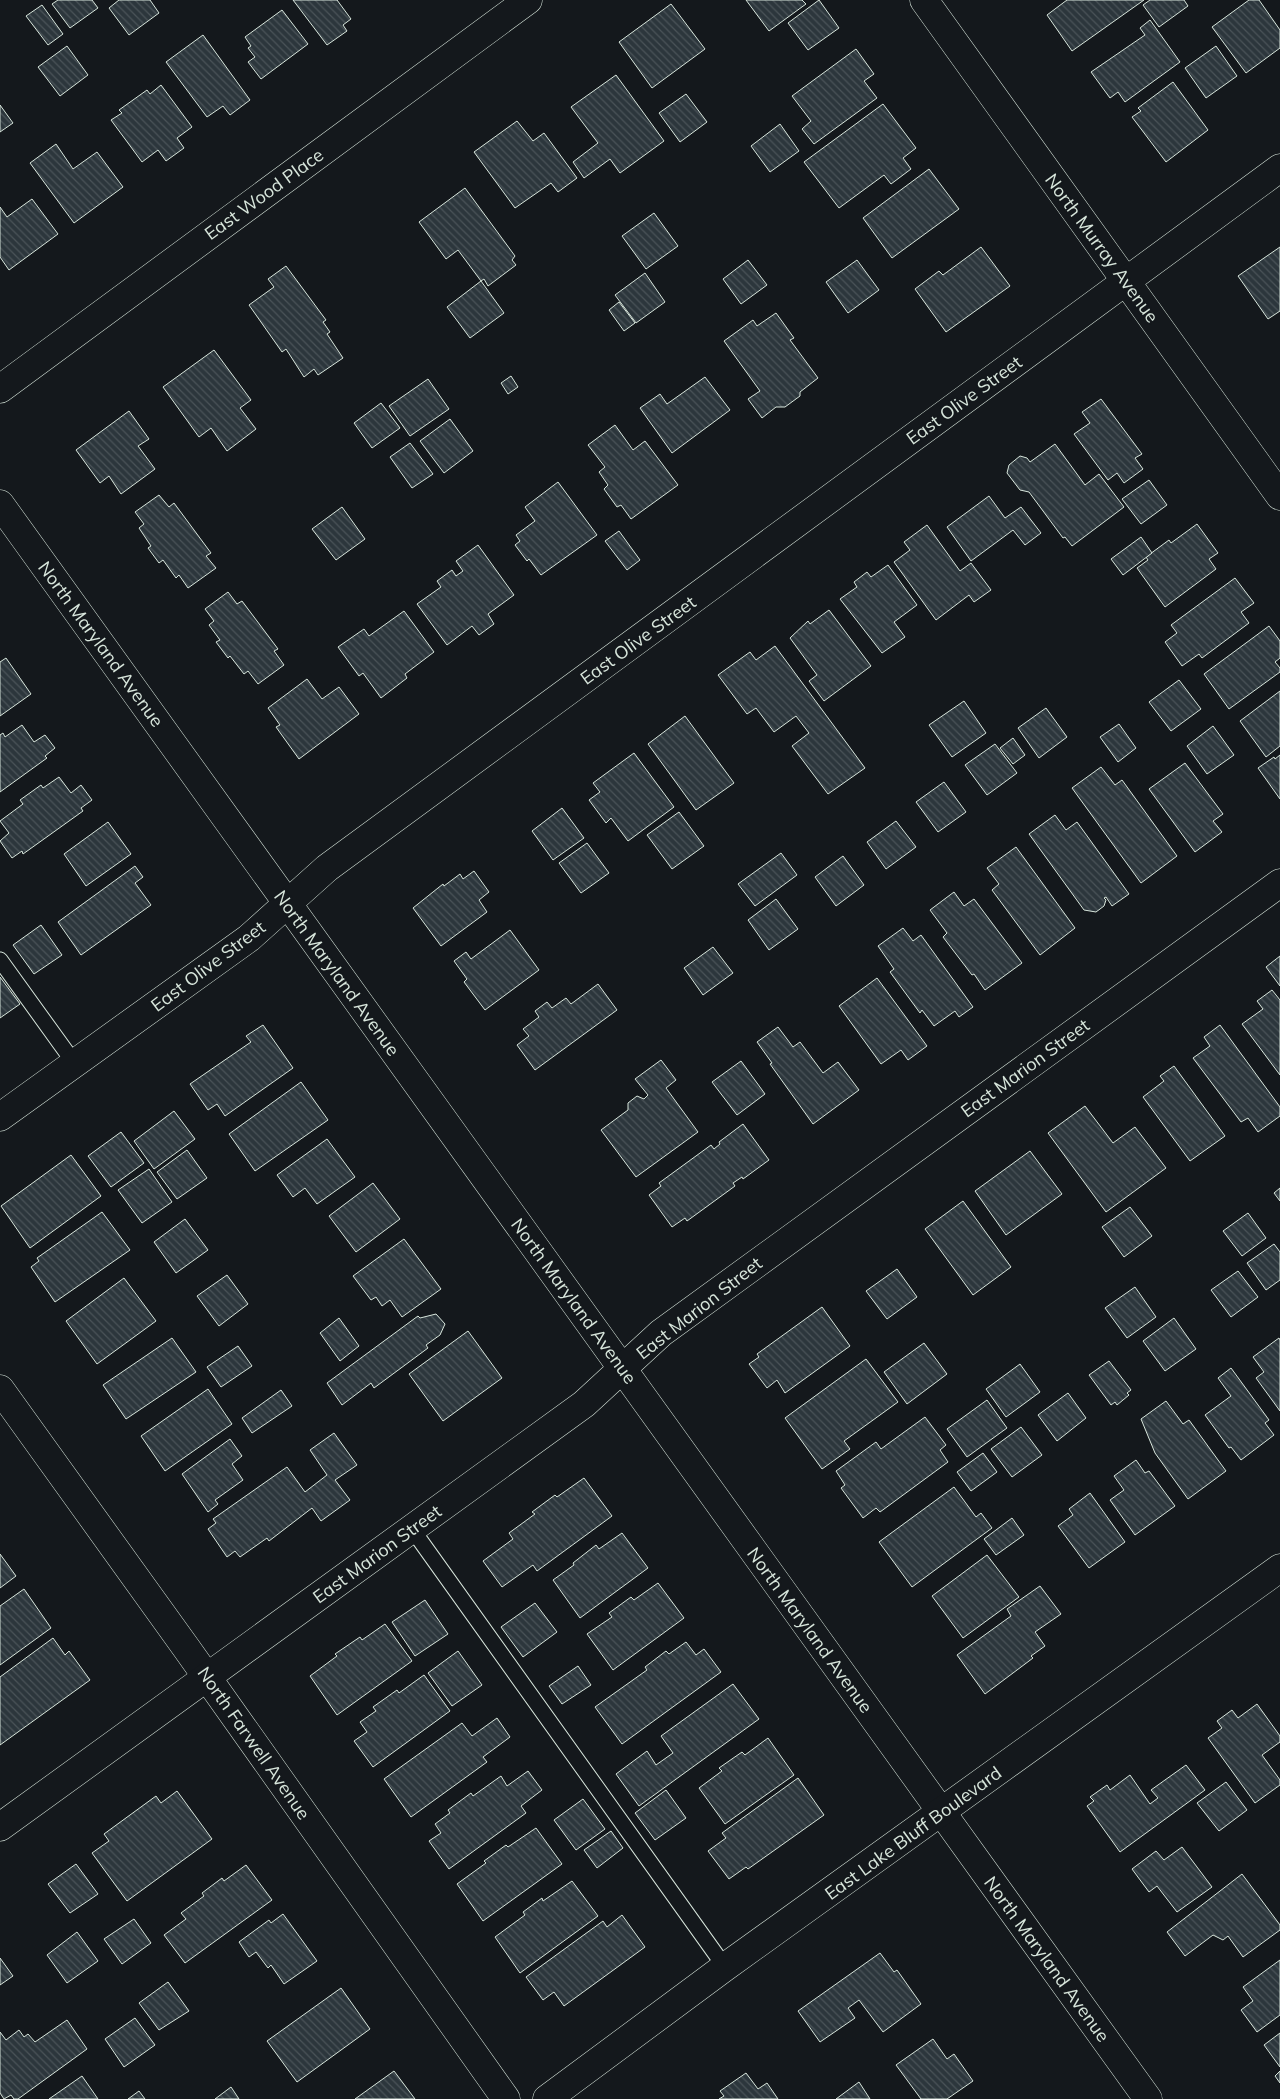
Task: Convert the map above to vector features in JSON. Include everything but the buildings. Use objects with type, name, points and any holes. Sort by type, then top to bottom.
[{"type":"street","name":"East Wood Place","points":[[0,389],[528,0]]},
{"type":"street","name":"North Murray Avenue","points":[[924,0],[1280,496]]},
{"type":"street","name":"East Olive Street","points":[[0,1118],[249,938],[327,868],[1280,168]]},
{"type":"street","name":"North Maryland Avenue","points":[[0,504],[1148,2099]]},
{"type":"street","name":"East Marion Street","points":[[0,1827],[584,1404],[661,1333],[1280,883]]},
{"type":"street","name":"North Farwell Avenue","points":[[0,1389],[506,2099]]},
{"type":"street","name":"East Lake Bluff Boulevard","points":[[547,2099],[724,1967],[942,1813],[1280,1568]]},
{"type":"lane","points":[[0,960],[75,1064]]},
{"type":"lane","points":[[412,1528],[724,1967]]}]
